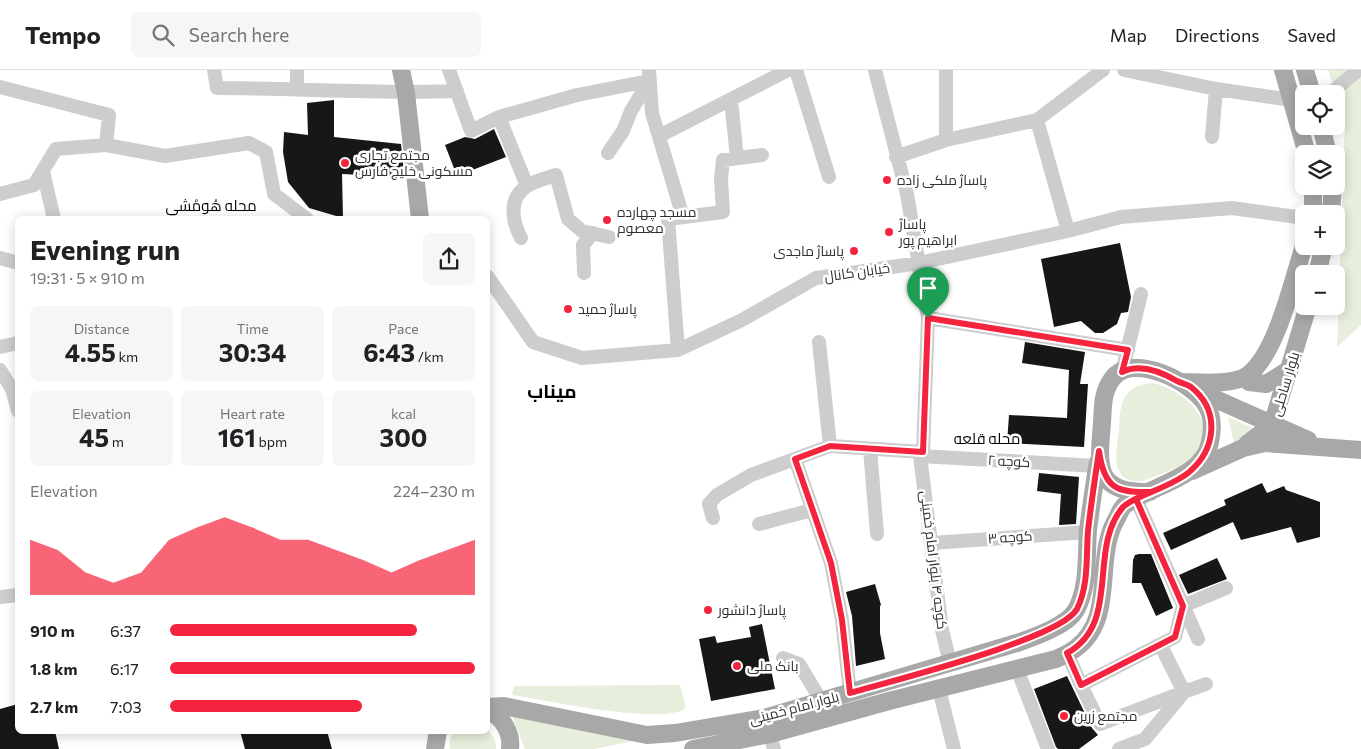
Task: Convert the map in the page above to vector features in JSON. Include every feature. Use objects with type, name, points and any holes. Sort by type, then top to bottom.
[{"type":"main road","points":[[401,70],[406,93],[420,216]]},
{"type":"main road","points":[[1283,70],[1304,145]]},
{"type":"main road","points":[[1305,70],[1309,85]]},
{"type":"main road","name":"بلوار ساحلی","points":[[1247,376],[1270,349],[1301,255]]},
{"type":"main road","name":"بلوار ساحلی","points":[[1242,448],[1272,425],[1305,315]]},
{"type":"main road","points":[[1330,448],[1272,425],[1148,369],[1130,368],[1114,376],[1105,389],[1098,459],[1104,475],[1118,489],[1143,496],[1242,448],[1265,443],[1330,448],[1361,450]]},
{"type":"main road","points":[[1184,384],[1219,383],[1247,376],[1249,382],[1266,384],[1290,369]]},
{"type":"main road","points":[[1184,384],[1206,405],[1212,423],[1210,444],[1187,474]]},
{"type":"main road","name":"بلوار امام خمینی","points":[[490,709],[504,706],[647,735],[675,734],[764,718],[822,702],[1017,643],[1047,631],[1066,620],[1076,610],[1085,579],[1088,532],[1098,459]]},
{"type":"main road","name":"بلوار امام خمینی","points":[[693,749],[772,742],[939,689],[1056,659],[1076,648],[1088,635],[1100,609],[1106,555],[1112,525],[1124,506],[1143,496]]},
{"type":"main road","points":[[490,711],[502,721],[509,732],[510,749]]},
{"type":"street","points":[[214,70],[217,88],[297,88],[406,93],[457,91]]},
{"type":"street","points":[[297,70],[297,88]]},
{"type":"street","points":[[448,70],[471,131],[499,116],[649,75]]},
{"type":"street","points":[[659,136],[788,70]]},
{"type":"street","points":[[796,70],[830,177]]},
{"type":"street","name":"کوچه ۴ بلوار امام خمینی","points":[[875,70],[907,194],[928,318],[922,454],[942,630],[950,663]]},
{"type":"street","points":[[946,70],[946,140]]},
{"type":"street","points":[[896,157],[946,140],[1038,120],[1103,70]]},
{"type":"street","points":[[1124,70],[1177,76],[1216,89],[1292,100]]},
{"type":"street","points":[[1340,85],[1358,70]]},
{"type":"street","points":[[649,75],[652,113],[683,216]]},
{"type":"street","points":[[608,153],[624,130],[649,75]]},
{"type":"street","points":[[0,87],[109,114],[106,145]]},
{"type":"street","points":[[1212,137],[1216,89]]},
{"type":"street","points":[[731,100],[737,158]]},
{"type":"street","points":[[499,116],[527,186]]},
{"type":"street","points":[[1038,120],[1068,231]]},
{"type":"street","points":[[0,194],[34,185],[56,149],[106,145],[165,156],[249,143],[266,152],[274,194],[303,216]]},
{"type":"street","points":[[678,350],[668,218],[723,212],[721,179],[723,160],[762,154]]},
{"type":"street","points":[[43,171],[53,216]]},
{"type":"street","points":[[521,238],[514,224],[515,199],[527,186],[556,174],[568,219],[582,231],[609,237]]},
{"type":"street","name":"خیابان کانال","points":[[490,280],[533,342],[582,358],[678,350],[742,320],[816,278],[919,263],[1068,231],[1121,217],[1232,208],[1295,217]]},
{"type":"street","points":[[584,273],[584,245],[593,233]]},
{"type":"street","points":[[0,258],[15,262]]},
{"type":"street","points":[[1122,372],[1141,294]]},
{"type":"street","points":[[928,318],[1128,350]]},
{"type":"street","points":[[714,518],[710,504],[717,495],[751,475],[830,446],[819,342]]},
{"type":"street","points":[[0,347],[15,344]]},
{"type":"street","points":[[0,370],[10,387],[15,403]]},
{"type":"street","name":"کوچه ۲","points":[[830,446],[922,454],[1098,459]]},
{"type":"street","points":[[870,449],[877,534]]},
{"type":"street","points":[[795,459],[831,563],[842,620],[850,693]]},
{"type":"street","points":[[1143,496],[1183,606],[1198,639]]},
{"type":"street","points":[[759,524],[812,510]]},
{"type":"street","name":"کوچه ۳","points":[[932,543],[1088,532]]},
{"type":"street","points":[[1183,606],[1226,588]]},
{"type":"street","points":[[0,597],[15,595]]},
{"type":"street","points":[[1081,685],[1161,646],[1175,637],[1183,606]]},
{"type":"street","points":[[1161,646],[1184,692]]},
{"type":"street","points":[[1067,653],[1100,724],[1206,684]]},
{"type":"street","points":[[783,658],[799,664],[822,702]]},
{"type":"street","points":[[1016,669],[1048,749]]},
{"type":"street","points":[[939,689],[954,749]]},
{"type":"street","points":[[1119,749],[1145,739],[1184,692]]},
{"type":"green space","points":[[1328,70],[1361,70],[1361,325],[1337,347],[1338,315],[1345,315],[1345,265],[1340,265],[1340,255],[1345,255],[1345,205],[1342,205],[1342,195],[1345,195],[1345,85],[1333,85]]},
{"type":"green space","points":[[1153,383],[1177,393],[1188,402],[1203,422],[1205,434],[1202,446],[1189,461],[1177,468],[1143,481],[1132,481],[1124,478],[1117,465],[1116,457],[1121,405],[1128,393],[1134,388],[1143,384]]},
{"type":"green space","points":[[1228,417],[1257,430],[1234,443]]},
{"type":"green space","points":[[680,685],[686,708],[673,713],[630,713],[603,710],[512,695],[514,686]]},
{"type":"green space","points":[[511,713],[634,741],[594,749],[525,749]]},
{"type":"green space","points":[[490,733],[495,740],[496,749],[450,749],[450,740],[453,735]]},
{"type":"building","name":"مجتمع تجاری مسکونی خلیج فارس","points":[[334,100],[334,137],[401,144],[403,177],[342,174],[343,216],[336,216],[309,208],[288,182],[283,152],[284,132],[308,135],[307,103]]},
{"type":"building","points":[[494,129],[506,157],[457,176],[445,145],[465,137],[475,139]]},
{"type":"building","points":[[1120,243],[1131,297],[1128,312],[1121,313],[1117,324],[1103,333],[1095,333],[1081,321],[1054,327],[1041,259]]},
{"type":"building","points":[[1025,342],[1085,352],[1080,384],[1088,384],[1084,447],[1007,443],[1009,415],[1067,418],[1069,370],[1022,363]]},
{"type":"building","points":[[1039,473],[1079,477],[1076,524],[1059,525],[1061,494],[1037,491]]},
{"type":"building","points":[[1262,483],[1267,493],[1284,486],[1286,490],[1320,502],[1320,537],[1297,543],[1291,527],[1241,540],[1233,522],[1171,550],[1163,533],[1226,505],[1224,500]]},
{"type":"building","points":[[1151,554],[1173,608],[1156,616],[1141,583],[1132,583],[1133,560],[1135,555]]},
{"type":"building","points":[[1217,558],[1227,579],[1188,594],[1179,575]]},
{"type":"building","points":[[875,584],[881,605],[880,633],[885,659],[856,666],[852,616],[846,592]]},
{"type":"building","name":"بانک ملی","points":[[762,624],[775,689],[711,701],[699,639],[715,636],[717,643],[751,637],[749,627]]},
{"type":"building","name":"مجتمع زرین","points":[[1067,676],[1092,728],[1098,735],[1079,749],[1058,749],[1056,747],[1034,689]]},
{"type":"building","points":[[15,705],[15,734],[56,734],[59,749],[0,749],[0,709]]},
{"type":"building","points":[[241,734],[328,734],[332,749],[245,749]]},
{"type":"place","name":"مجتمع تجاری مسکونی خلیج فارس","points":[[345,163]]},
{"type":"place","name":"پاساژ ملکی زاده","points":[[887,180]]},
{"type":"place","name":"مسجد چهارده معصوم","points":[[607,220]]},
{"type":"place","name":"پاساژ ابراهیم پور","points":[[889,232]]},
{"type":"place","name":"پاساژ ماجدی","points":[[854,251]]},
{"type":"place","name":"پاساژ حمید","points":[[568,309]]},
{"type":"place","name":"پاساژ دانشور","points":[[708,610]]},
{"type":"place","name":"بانک ملی","points":[[737,666]]},
{"type":"place","name":"مجتمع زرین","points":[[1064,716]]},
{"type":"district","name":"محله هُومُشی","points":[[211,206]]},
{"type":"district","name":"میناب","points":[[552,391]]},
{"type":"district","name":"محله قلعه","points":[[987,439]]},
{"type":"route","points":[[928,318],[923,452],[830,446],[795,459],[815,522],[831,563],[842,620],[850,693],[1017,643],[1047,631],[1066,620],[1076,610],[1085,579],[1088,532],[1099,451],[1102,470],[1107,480],[1118,489],[1128,492],[1150,492],[1124,506],[1112,525],[1106,555],[1100,609],[1088,635],[1076,648],[1067,653],[1081,685],[1161,646],[1175,637],[1183,606],[1136,499],[1150,492],[1187,474],[1200,459],[1210,444],[1212,423],[1206,405],[1190,387],[1168,375],[1148,369],[1130,368],[1122,372],[1128,350],[928,318]]}]
